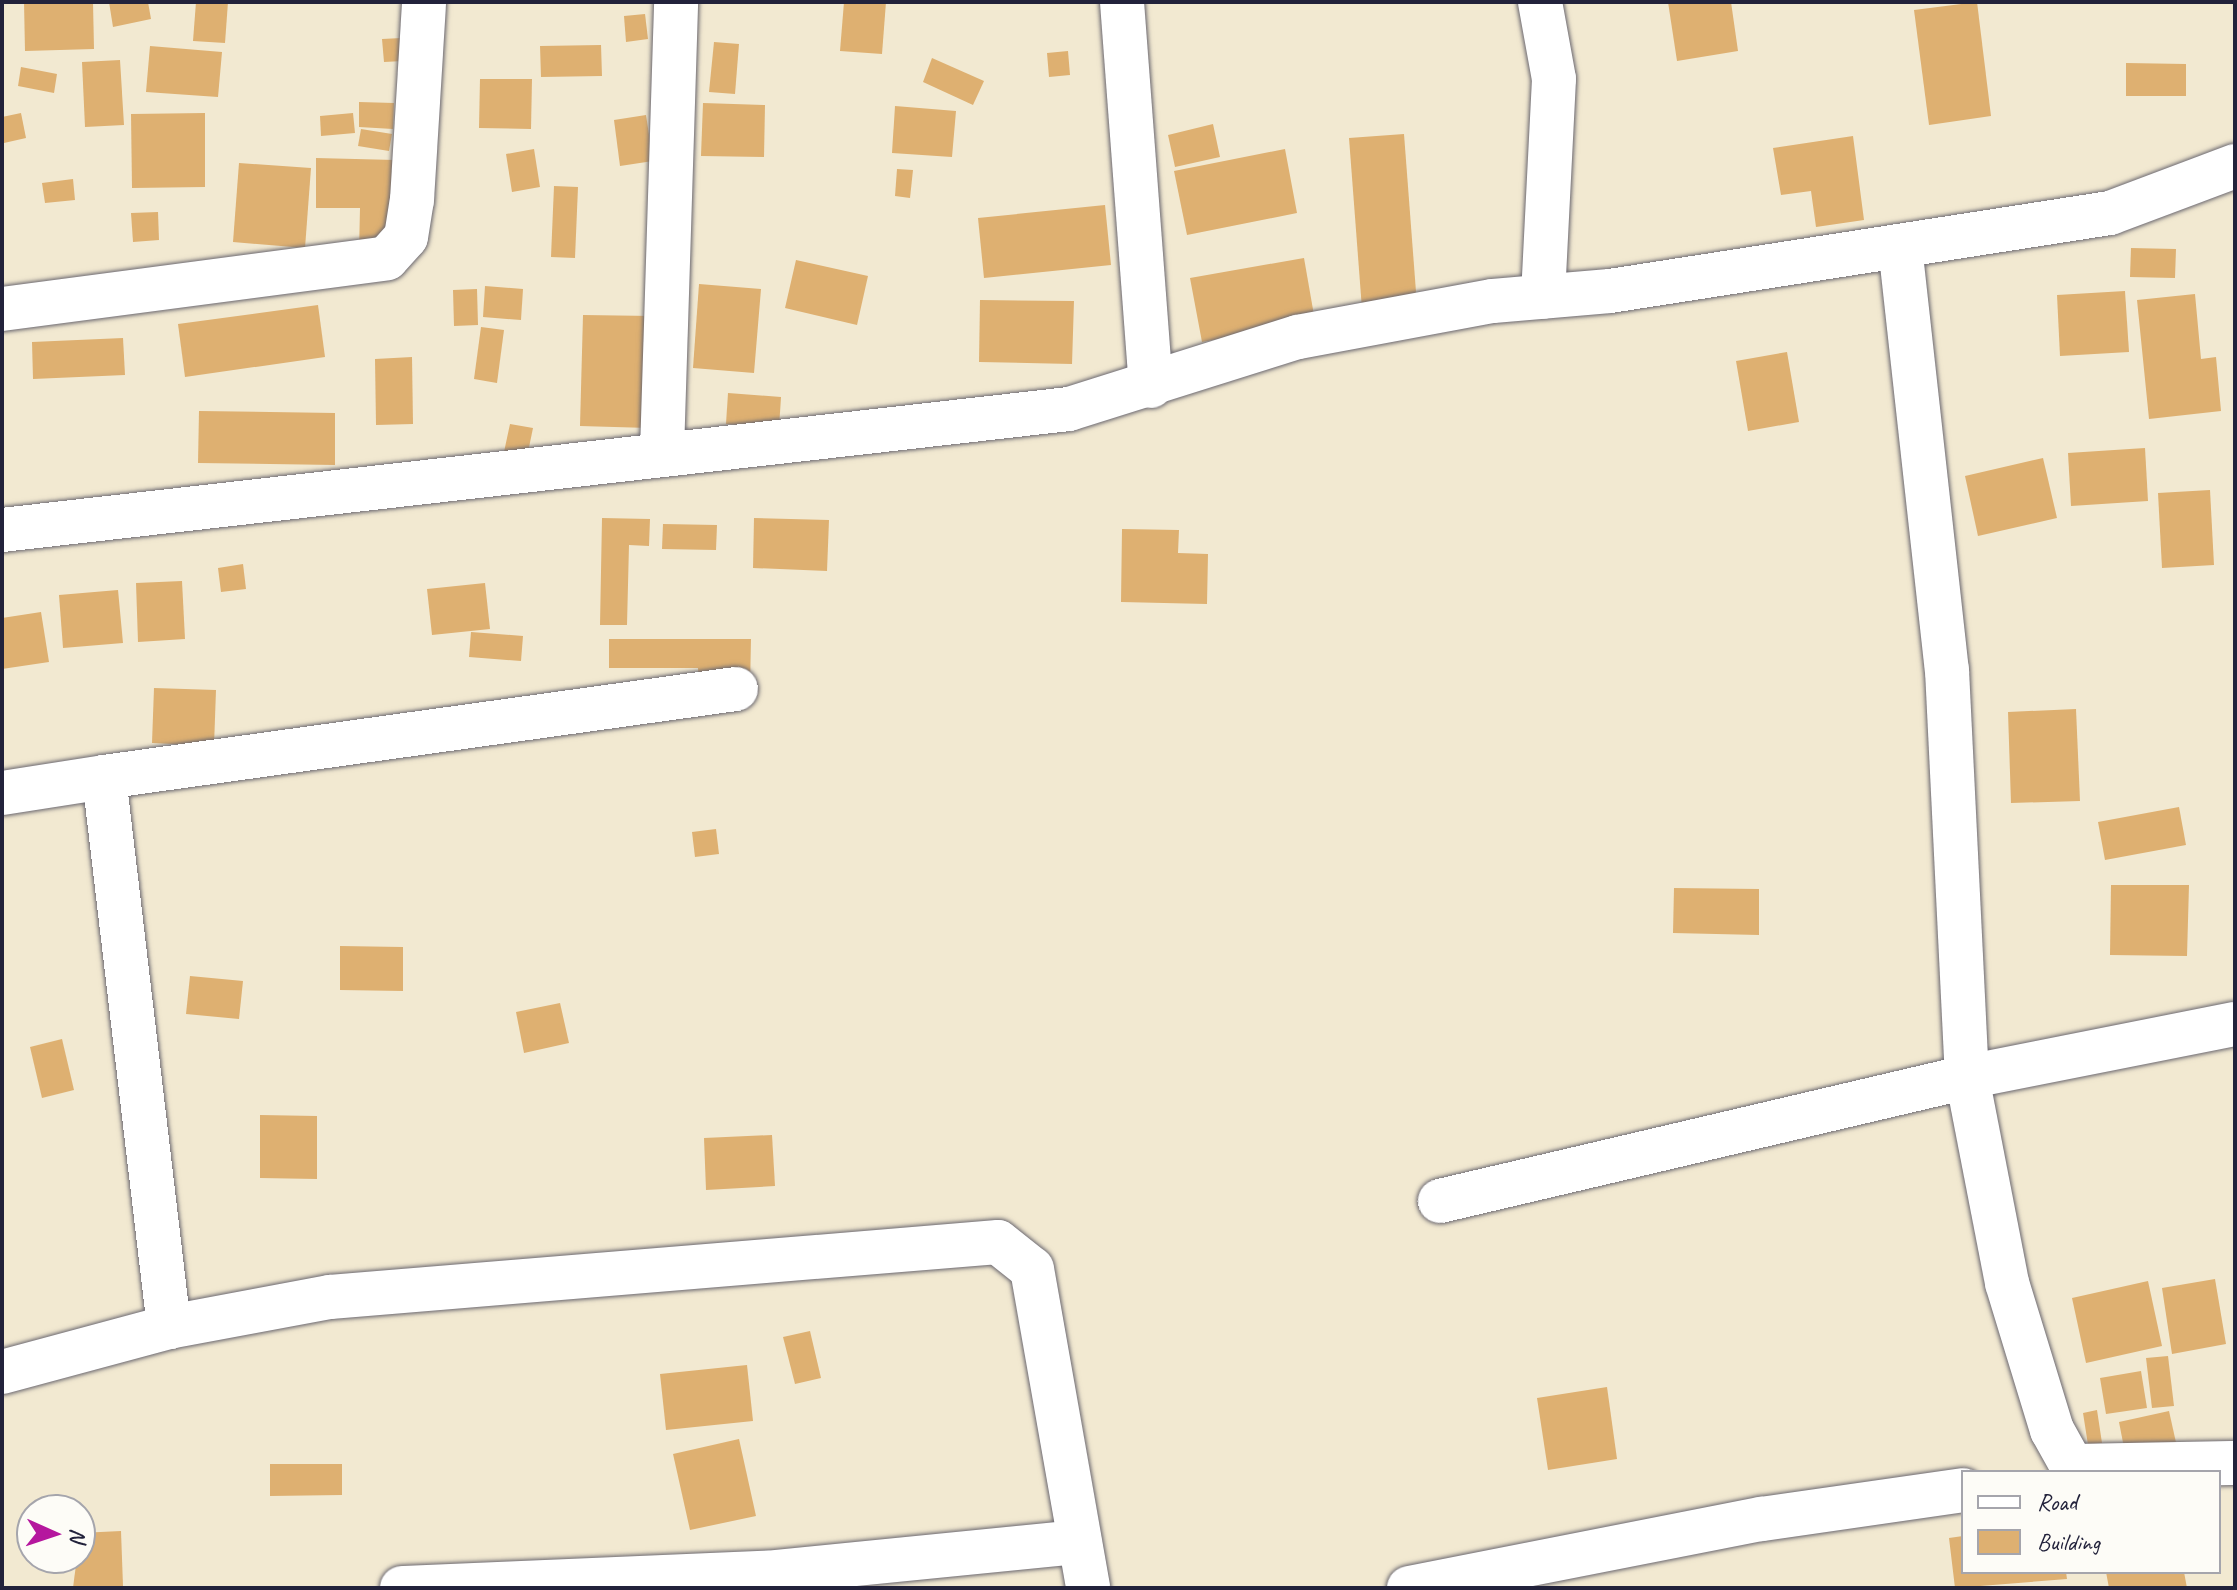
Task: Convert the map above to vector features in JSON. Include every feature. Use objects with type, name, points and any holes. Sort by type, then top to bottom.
[{"type":"street","points":[[2,309],[387,258],[406,237],[412,200],[424,2]]},
{"type":"street","points":[[662,452],[676,2]]},
{"type":"street","points":[[1122,2],[1151,386]]},
{"type":"street","points":[[1540,2],[1554,79],[1543,297]]},
{"type":"street","points":[[2,530],[662,452],[1069,409],[1151,386],[1298,337],[1543,297],[2110,213],[2235,166]]},
{"type":"street","points":[[1900,246],[1947,670],[1967,1077],[2007,1283],[2052,1430],[2058,1469],[2235,1463]]},
{"type":"street","points":[[2,793],[736,689]]},
{"type":"street","points":[[104,777],[169,1327]]},
{"type":"street","points":[[1440,1201],[1967,1077],[2235,1024]]},
{"type":"street","points":[[2,1372],[169,1327],[330,1297],[998,1242],[1032,1269],[1088,1588]]},
{"type":"street","points":[[1409,1588],[1762,1519],[1961,1490]]},
{"type":"street","points":[[402,1588],[766,1573],[1079,1542]]},
{"type":"building","points":[[24,2],[93,2],[94,49],[25,51]]},
{"type":"building","points":[[109,2],[148,2],[151,19],[113,27]]},
{"type":"building","points":[[196,2],[228,2],[225,43],[193,41]]},
{"type":"building","points":[[844,2],[886,2],[882,54],[840,51]]},
{"type":"building","points":[[1668,2],[1731,2],[1738,51],[1677,61]]},
{"type":"building","points":[[1977,2],[1991,116],[1929,125],[1914,10]]},
{"type":"building","points":[[645,14],[648,39],[626,42],[624,16]]},
{"type":"building","points":[[421,37],[423,60],[384,62],[382,39]]},
{"type":"building","points":[[714,42],[739,44],[735,94],[709,92]]},
{"type":"building","points":[[601,45],[602,76],[541,77],[540,46]]},
{"type":"building","points":[[150,46],[222,52],[218,97],[146,92]]},
{"type":"building","points":[[1068,51],[1070,75],[1049,77],[1047,53]]},
{"type":"building","points":[[932,58],[984,81],[973,105],[923,82]]},
{"type":"building","points":[[120,60],[124,125],[85,127],[82,62]]},
{"type":"building","points":[[2126,63],[2186,64],[2186,96],[2126,96]]},
{"type":"building","points":[[21,67],[57,74],[54,93],[18,86]]},
{"type":"building","points":[[480,79],[532,79],[531,129],[479,128]]},
{"type":"building","points":[[359,102],[394,103],[393,129],[359,127]]},
{"type":"building","points":[[703,103],[765,105],[764,157],[701,156]]},
{"type":"building","points":[[895,106],[956,111],[952,157],[892,153]]},
{"type":"building","points":[[21,113],[26,138],[4,143],[2,117]]},
{"type":"building","points":[[205,113],[205,187],[132,188],[131,114]]},
{"type":"building","points":[[353,113],[355,133],[321,136],[320,116]]},
{"type":"building","points":[[646,115],[653,161],[620,166],[614,120]]},
{"type":"building","points":[[1213,124],[1220,157],[1175,167],[1168,135]]},
{"type":"building","points":[[361,129],[392,134],[389,151],[358,146]]},
{"type":"building","points":[[1404,134],[1417,305],[1362,309],[1349,138]]},
{"type":"building","points":[[1853,136],[1864,220],[1816,227],[1811,191],[1781,195],[1773,148]]},
{"type":"building","points":[[534,149],[540,187],[512,192],[506,154]]},
{"type":"building","points":[[1285,149],[1297,213],[1187,235],[1174,171]]},
{"type":"building","points":[[316,158],[395,160],[394,252],[359,252],[360,208],[316,208]]},
{"type":"building","points":[[239,163],[311,168],[305,248],[233,242]]},
{"type":"building","points":[[897,169],[913,170],[910,198],[895,196]]},
{"type":"building","points":[[73,179],[75,200],[45,203],[42,183]]},
{"type":"building","points":[[554,186],[578,187],[575,258],[551,257]]},
{"type":"building","points":[[1105,205],[1111,265],[984,278],[978,218]]},
{"type":"building","points":[[158,212],[159,240],[133,242],[131,213]]},
{"type":"building","points":[[2131,248],[2176,249],[2175,278],[2130,277]]},
{"type":"building","points":[[1304,258],[1315,321],[1202,342],[1190,278]]},
{"type":"building","points":[[796,260],[868,276],[857,325],[785,308]]},
{"type":"building","points":[[699,284],[761,289],[754,373],[693,368]]},
{"type":"building","points":[[485,286],[523,289],[521,320],[483,317]]},
{"type":"building","points":[[477,289],[478,325],[454,326],[453,290]]},
{"type":"building","points":[[2125,291],[2129,352],[2060,356],[2057,295]]},
{"type":"building","points":[[2195,294],[2201,359],[2216,357],[2221,411],[2149,419],[2137,300]]},
{"type":"building","points":[[980,300],[1074,301],[1072,364],[979,362]]},
{"type":"building","points":[[318,305],[325,357],[185,377],[178,324]]},
{"type":"building","points":[[583,315],[653,316],[649,428],[580,426]]},
{"type":"building","points":[[481,327],[504,330],[497,383],[474,379]]},
{"type":"building","points":[[123,338],[125,375],[33,379],[32,342]]},
{"type":"building","points":[[1787,352],[1799,422],[1748,431],[1736,361]]},
{"type":"building","points":[[412,357],[413,424],[376,425],[375,359]]},
{"type":"building","points":[[728,393],[781,397],[779,428],[726,424]]},
{"type":"building","points":[[199,411],[335,413],[335,465],[198,463]]},
{"type":"building","points":[[510,424],[533,428],[527,457],[504,452]]},
{"type":"building","points":[[2145,448],[2148,501],[2071,506],[2068,453]]},
{"type":"building","points":[[2043,458],[2057,518],[1978,536],[1965,476]]},
{"type":"building","points":[[2210,490],[2214,565],[2162,568],[2158,493]]},
{"type":"building","points":[[602,518],[650,519],[649,546],[629,545],[627,625],[600,625]]},
{"type":"building","points":[[754,518],[829,520],[827,571],[753,568]]},
{"type":"building","points":[[663,524],[717,525],[716,550],[662,549]]},
{"type":"building","points":[[1122,529],[1179,530],[1178,553],[1208,554],[1207,604],[1121,602]]},
{"type":"building","points":[[243,564],[246,589],[221,592],[218,568]]},
{"type":"building","points":[[182,581],[185,639],[138,642],[136,583]]},
{"type":"building","points":[[485,583],[490,629],[432,635],[427,589]]},
{"type":"building","points":[[118,590],[123,643],[63,648],[59,595]]},
{"type":"building","points":[[41,612],[49,662],[2,669],[2,618]]},
{"type":"building","points":[[471,632],[523,636],[521,661],[469,657]]},
{"type":"building","points":[[609,639],[751,639],[750,688],[699,688],[698,668],[609,668]]},
{"type":"building","points":[[154,688],[216,690],[214,746],[152,743]]},
{"type":"building","points":[[2076,709],[2080,801],[2011,803],[2008,712]]},
{"type":"building","points":[[2179,807],[2186,845],[2105,860],[2098,822]]},
{"type":"building","points":[[716,829],[719,854],[695,857],[692,832]]},
{"type":"building","points":[[2111,885],[2189,885],[2187,956],[2110,955]]},
{"type":"building","points":[[1674,888],[1759,889],[1759,935],[1673,933]]},
{"type":"building","points":[[340,946],[403,947],[403,991],[340,990]]},
{"type":"building","points":[[190,976],[243,981],[239,1019],[186,1014]]},
{"type":"building","points":[[560,1003],[569,1043],[524,1053],[516,1012]]},
{"type":"building","points":[[62,1039],[74,1090],[42,1098],[30,1047]]},
{"type":"building","points":[[260,1115],[317,1116],[317,1179],[260,1178]]},
{"type":"building","points":[[772,1135],[775,1186],[706,1190],[704,1138]]},
{"type":"building","points":[[2215,1279],[2226,1344],[2172,1354],[2162,1288]]},
{"type":"building","points":[[2148,1281],[2162,1346],[2086,1363],[2072,1298]]},
{"type":"building","points":[[810,1331],[821,1378],[795,1384],[783,1337]]},
{"type":"building","points":[[2168,1356],[2174,1406],[2152,1408],[2146,1358]]},
{"type":"building","points":[[747,1365],[753,1421],[666,1430],[660,1374]]},
{"type":"building","points":[[2141,1371],[2147,1408],[2106,1414],[2100,1378]]},
{"type":"building","points":[[1607,1387],[1617,1459],[1548,1470],[1537,1398]]},
{"type":"building","points":[[2097,1410],[2102,1443],[2088,1445],[2083,1413]]},
{"type":"building","points":[[2169,1411],[2177,1447],[2126,1458],[2119,1422]]},
{"type":"building","points":[[739,1439],[756,1516],[690,1530],[673,1454]]},
{"type":"building","points":[[270,1464],[342,1464],[342,1495],[270,1496]]},
{"type":"building","points":[[121,1531],[123,1586],[73,1588],[75,1574],[96,1574],[96,1532]]},
{"type":"building","points":[[1961,1536],[1961,1574],[2066,1574],[2067,1579],[1955,1588],[1949,1538]]},
{"type":"building","points":[[2106,1574],[2184,1574],[2187,1588],[2109,1588]]}]
